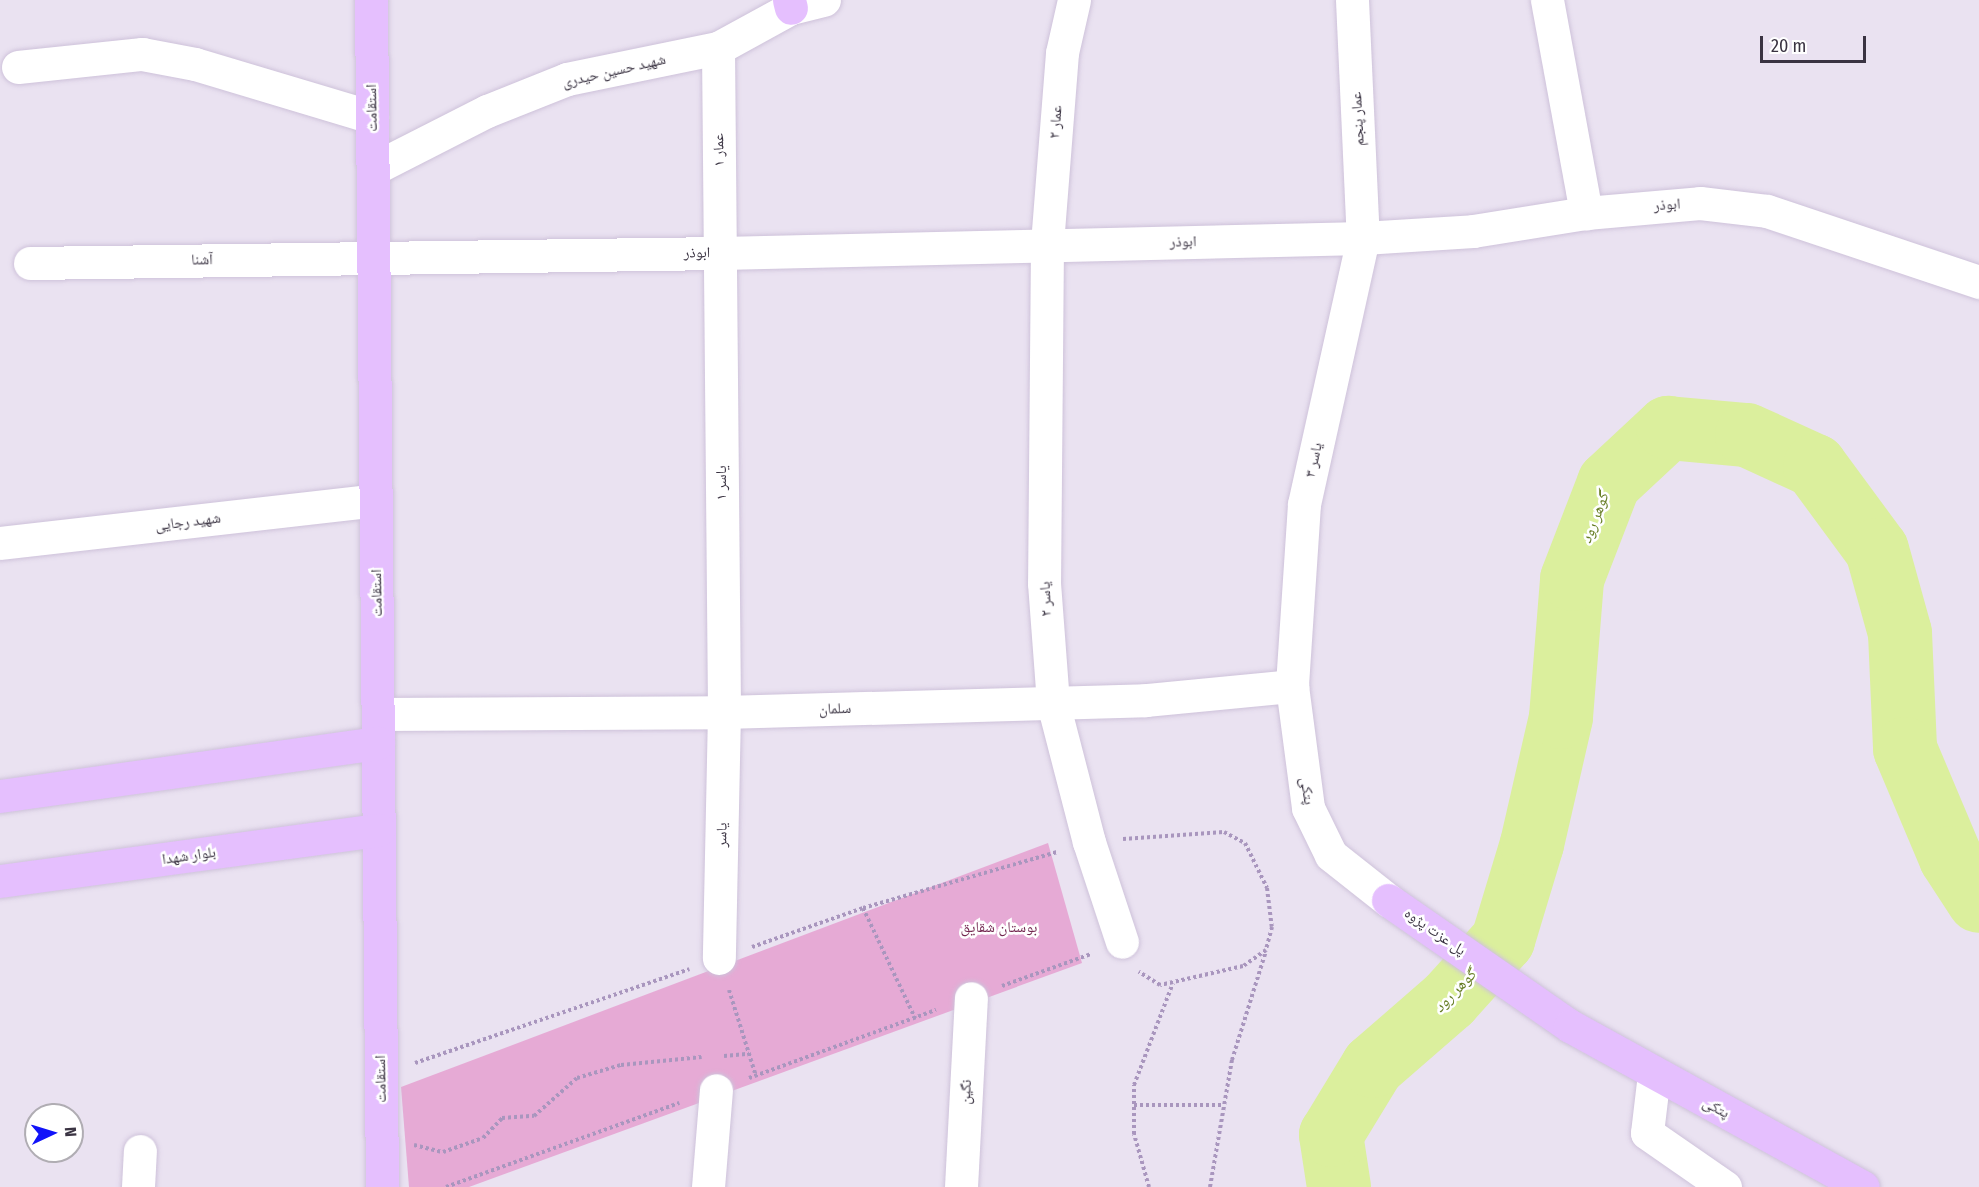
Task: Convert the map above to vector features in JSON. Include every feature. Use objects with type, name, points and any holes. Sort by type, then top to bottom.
[{"type":"main road","name":"استقامت","points":[[371,0],[382,1187]]},
{"type":"main road","points":[[0,796],[378,729]]},
{"type":"main road","name":"بلوار شهدا","points":[[0,881],[379,830]]},
{"type":"main road","name":"پل عزت پژوه","points":[[1388,900],[1570,1026]]},
{"type":"main road","name":"پتکی","points":[[1570,1026],[1863,1187]]},
{"type":"street","name":"شهید حسین حیدری","points":[[373,169],[487,111],[567,79],[718,48],[790,4],[824,0]]},
{"type":"street","name":"عمار ۲","points":[[1047,245],[1062,53],[1074,0]]},
{"type":"street","name":"عمار پنجم","points":[[1352,0],[1363,238]]},
{"type":"street","points":[[1547,0],[1586,213]]},
{"type":"street","name":"عمار ۱","points":[[718,48],[721,253]]},
{"type":"street","points":[[18,67],[142,54],[195,64],[372,117]]},
{"type":"street","name":"ابوذر","points":[[374,256],[721,253],[1363,238],[1473,231],[1586,213],[1700,203],[1767,211],[1979,282]]},
{"type":"street","name":"یاسر ۳","points":[[1292,686],[1304,504],[1363,238]]},
{"type":"street","name":"یاسر ۲","points":[[1047,245],[1044,583],[1053,703],[1089,842],[1122,942]]},
{"type":"street","name":"یاسر ۱","points":[[721,253],[724,712]]},
{"type":"street","name":"آشنا","points":[[30,264],[374,256]]},
{"type":"street","name":"شهید رجایی","points":[[0,543],[376,500]]},
{"type":"street","name":"سلمان","points":[[378,729],[724,712],[1146,700],[1292,686]]},
{"type":"street","name":"پتکی","points":[[1292,686],[1308,808],[1331,855],[1388,900]]},
{"type":"street","name":"یاسر","points":[[719,958],[724,712]]},
{"type":"street","name":"نگین","points":[[960,1187],[971,998]]},
{"type":"street","points":[[1654,1074],[1647,1133],[1725,1187]]},
{"type":"street","points":[[708,1187],[716,1090]]},
{"type":"street","points":[[138,1187],[140,1151]]},
{"type":"path","points":[[1089,842],[1224,832],[1245,843],[1267,888],[1272,927],[1233,1060],[1210,1187]]},
{"type":"path","points":[[862,908],[915,1018]]},
{"type":"path","points":[[446,1187],[1122,942],[1132,968],[1160,985],[1242,966],[1266,950]]},
{"type":"path","points":[[719,958],[756,1076]]},
{"type":"path","points":[[1149,1187],[1134,1134],[1134,1085],[1173,982]]},
{"type":"path","points":[[719,1056],[749,1054]]},
{"type":"path","points":[[382,1137],[443,1152],[483,1138],[502,1118],[534,1116],[577,1078],[621,1065],[709,1057]]},
{"type":"path","points":[[1134,1105],[1224,1105]]},
{"type":"green space","name":"بوستان شقایق","points":[[1048,843],[1082,963],[469,1187],[409,1187],[401,1087]]},
{"type":"waterway","name":"گوهر رود","points":[[1339,1187],[1331,1135],[1373,1066],[1449,1000],[1503,940],[1532,844],[1561,717],[1572,579],[1609,483],[1668,428],[1747,435],[1815,466],[1877,550],[1900,633],[1905,749],[1951,858],[1979,901]]}]
